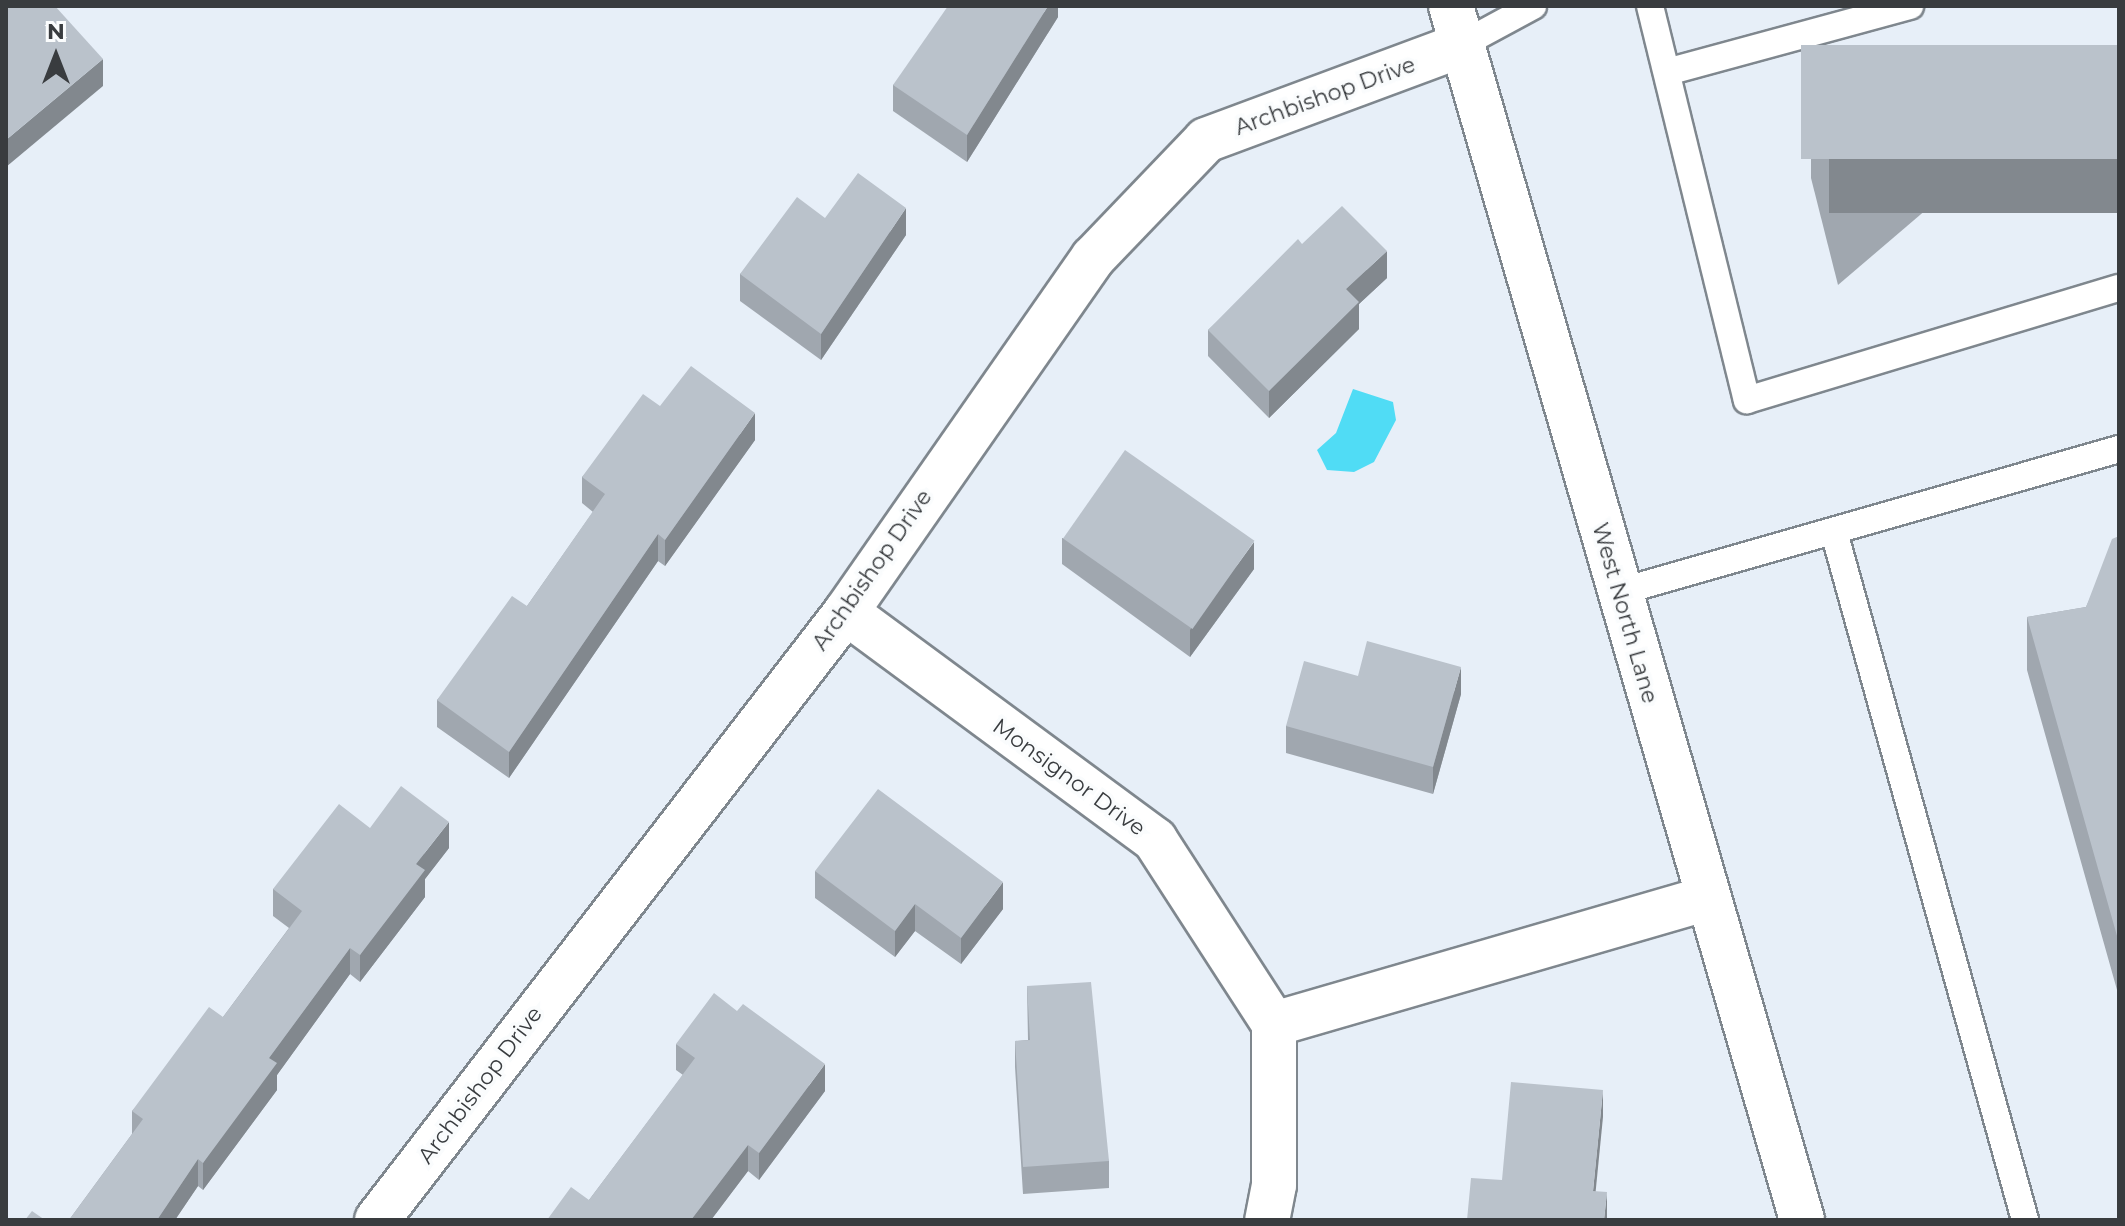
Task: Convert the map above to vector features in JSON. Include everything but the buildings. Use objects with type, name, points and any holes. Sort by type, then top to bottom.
[{"type":"street","name":"West North Lane","points":[[1456,25],[1802,1220]]},
{"type":"street","name":"Archbishop Drive","points":[[377,1220],[846,612],[1093,258],[1206,140],[1456,25]]},
{"type":"street","name":"Monsignor Drive","points":[[846,612],[1155,840],[1274,1024]]},
{"type":"street","points":[[1267,1220],[1274,1185],[1274,1024],[1707,898]]},
{"type":"lane","points":[[1456,25],[1533,6]]},
{"type":"lane","points":[[1650,6],[1747,400],[2119,288]]},
{"type":"lane","points":[[1667,72],[1910,6]]},
{"type":"lane","points":[[1619,592],[2119,449]]},
{"type":"lane","points":[[1834,532],[2025,1220]]},
{"type":"water","points":[[1353,389],[1393,402],[1396,420],[1374,462],[1354,472],[1327,470],[1317,450],[1336,433]]}]
